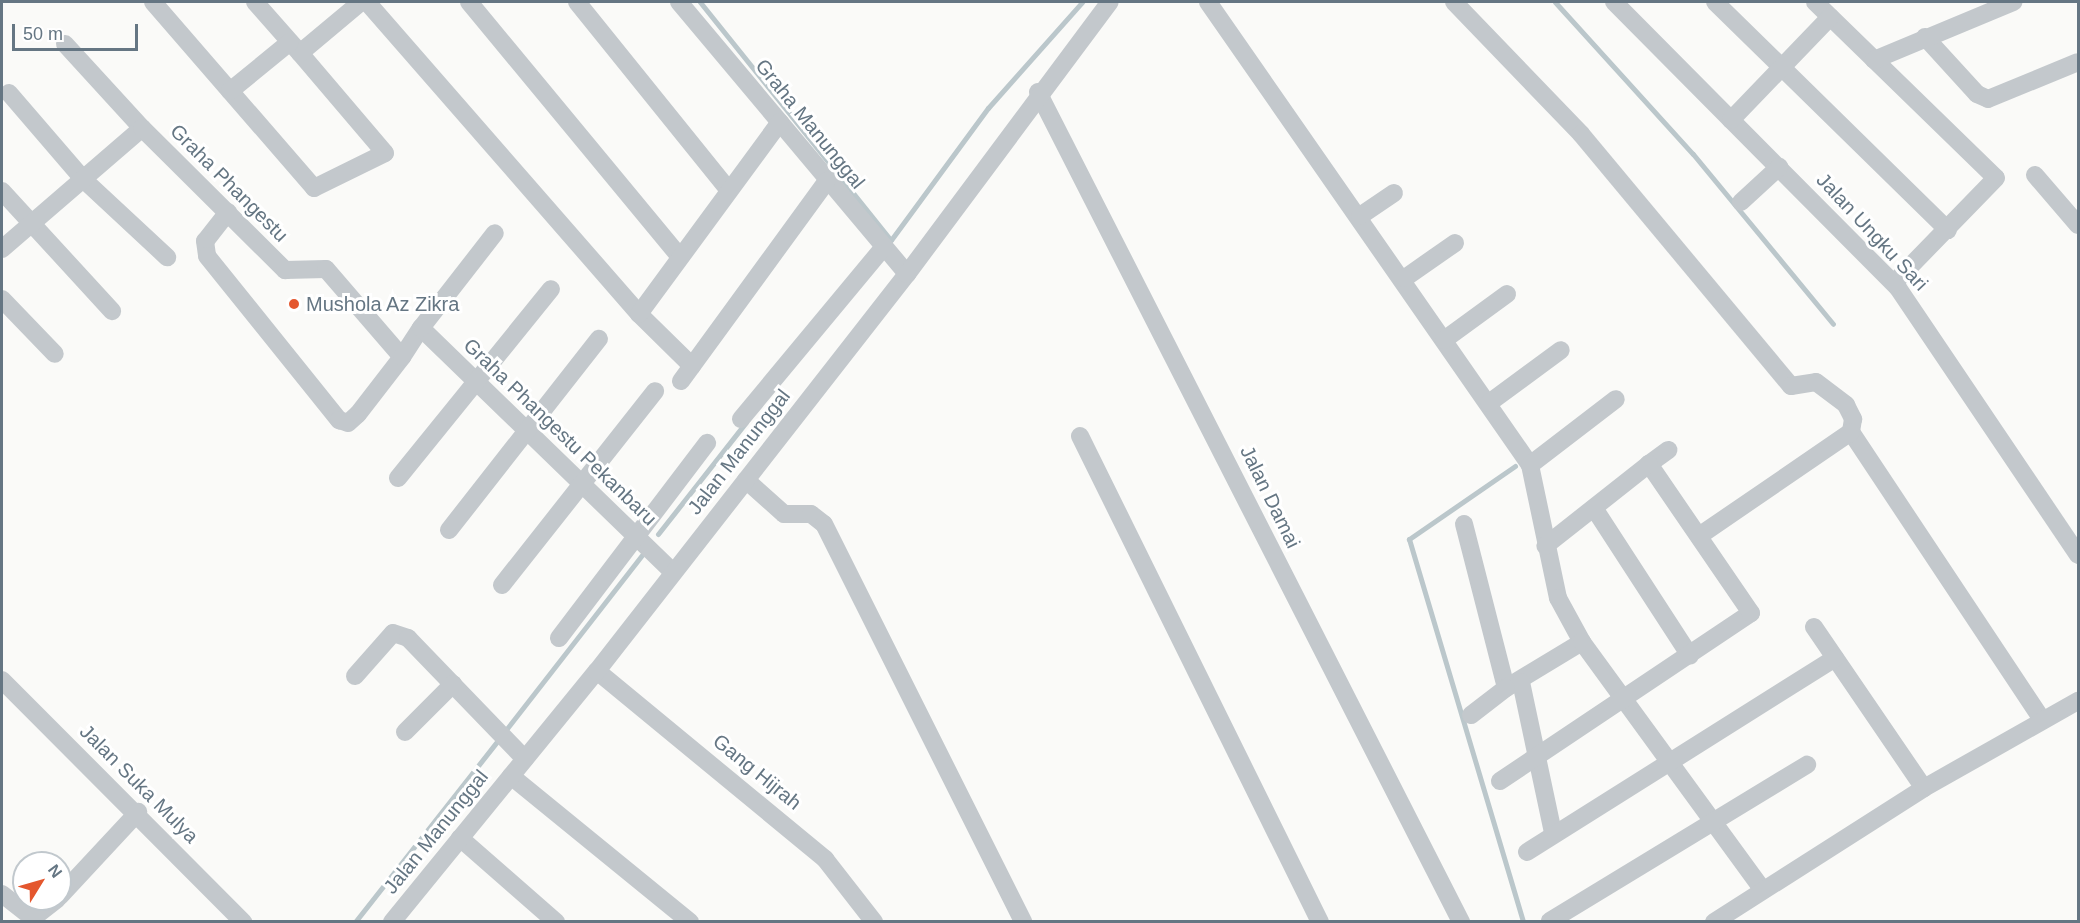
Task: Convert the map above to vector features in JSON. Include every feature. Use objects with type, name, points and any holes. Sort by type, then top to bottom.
[{"type":"street","points":[[153,2],[314,188],[385,153],[255,2]]},
{"type":"street","points":[[230,91],[361,2]]},
{"type":"street","points":[[367,2],[639,314],[692,366]]},
{"type":"street","points":[[469,2],[679,256]]},
{"type":"street","points":[[577,2],[728,189]]},
{"type":"street","name":"Graha Manunggal","points":[[678,2],[905,273]]},
{"type":"street","name":"Jalan Manunggal","points":[[392,921],[597,671],[674,573],[905,273],[1038,92],[1110,2]]},
{"type":"street","points":[[1208,2],[1405,278],[1444,340],[1530,465],[1545,546],[1558,598],[1582,642],[1712,824],[1763,890]]},
{"type":"street","points":[[1454,2],[1581,134],[1791,386],[1816,382],[1837,395],[1853,419],[1851,432],[2042,720]]},
{"type":"street","name":"Jalan Ungku Sari","points":[[1614,2],[1894,283],[2079,555]]},
{"type":"street","points":[[1715,2],[1779,69],[1948,230]]},
{"type":"street","points":[[1815,2],[1996,178],[1948,230],[1894,283]]},
{"type":"street","points":[[1874,60],[2013,2]]},
{"type":"street","points":[[1731,120],[1830,17]]},
{"type":"street","points":[[1925,37],[1977,94],[1988,99],[2079,62]]},
{"type":"street","points":[[65,44],[142,128]]},
{"type":"street","name":"Jalan Damai","points":[[1038,92],[1461,921]]},
{"type":"street","points":[[9,93],[83,179],[166,257]]},
{"type":"street","points":[[639,314],[728,189],[780,122]]},
{"type":"street","name":"Graha Phangestu","points":[[2,249],[142,128],[285,270],[326,268],[402,357]]},
{"type":"street","points":[[1741,202],[1779,167]]},
{"type":"street","points":[[2035,175],[2079,225]]},
{"type":"street","points":[[681,381],[827,181]]},
{"type":"street","points":[[2,191],[112,311]]},
{"type":"street","points":[[1360,216],[1394,193]]},
{"type":"street","points":[[228,212],[205,241],[207,256],[339,420],[348,423],[358,414],[495,233]]},
{"type":"street","points":[[1405,278],[1455,243]]},
{"type":"street","points":[[741,419],[883,249]]},
{"type":"street","points":[[398,478],[474,380],[551,289]]},
{"type":"street","points":[[1444,340],[1507,294]]},
{"type":"street","points":[[2,299],[55,354]]},
{"type":"street","name":"Graha Phangestu Pekanbaru","points":[[421,328],[674,573]]},
{"type":"street","points":[[449,530],[600,339]]},
{"type":"street","points":[[1489,403],[1561,350]]},
{"type":"street","points":[[502,585],[655,391]]},
{"type":"street","points":[[1530,465],[1616,399]]},
{"type":"street","points":[[1699,536],[1851,432]]},
{"type":"street","points":[[1080,435],[1320,921]]},
{"type":"street","points":[[559,638],[707,443]]},
{"type":"street","points":[[1545,546],[1668,450]]},
{"type":"street","points":[[1500,781],[1690,656],[1751,613],[1649,464]]},
{"type":"street","points":[[746,480],[784,514],[811,514],[824,524],[1023,921]]},
{"type":"street","points":[[1594,508],[1690,656]]},
{"type":"street","points":[[1464,524],[1537,756],[1553,833]]},
{"type":"street","points":[[1814,627],[1924,788]]},
{"type":"street","points":[[355,676],[393,633],[408,638],[525,759]]},
{"type":"street","points":[[1470,714],[1582,642]]},
{"type":"street","points":[[1527,852],[1553,833],[1834,658]]},
{"type":"street","name":"Gang Hijrah","points":[[597,671],[825,859],[874,921]]},
{"type":"street","name":"Jalan Suka Mulya","points":[[2,680],[138,812],[243,921]]},
{"type":"street","points":[[405,732],[453,684]]},
{"type":"street","points":[[1714,921],[1924,788],[2079,701]]},
{"type":"street","points":[[1550,921],[1807,765]]},
{"type":"street","points":[[511,776],[690,921]]},
{"type":"street","points":[[72,882],[138,812]]},
{"type":"street","points":[[460,838],[556,921]]},
{"type":"street","points":[[24,911],[33,918],[41,911]]},
{"type":"waterway","points":[[700,2],[891,240],[988,108],[1082,2]]},
{"type":"waterway","points":[[1555,2],[1693,154],[1833,324]]},
{"type":"waterway","points":[[658,534],[746,422]]},
{"type":"waterway","points":[[1515,466],[1409,539],[1523,922]]},
{"type":"waterway","points":[[505,731],[642,555]]},
{"type":"waterway","points":[[355,922],[499,739]]},
{"type":"place","name":"Mushola Az Zikra","points":[[294,304]]}]
